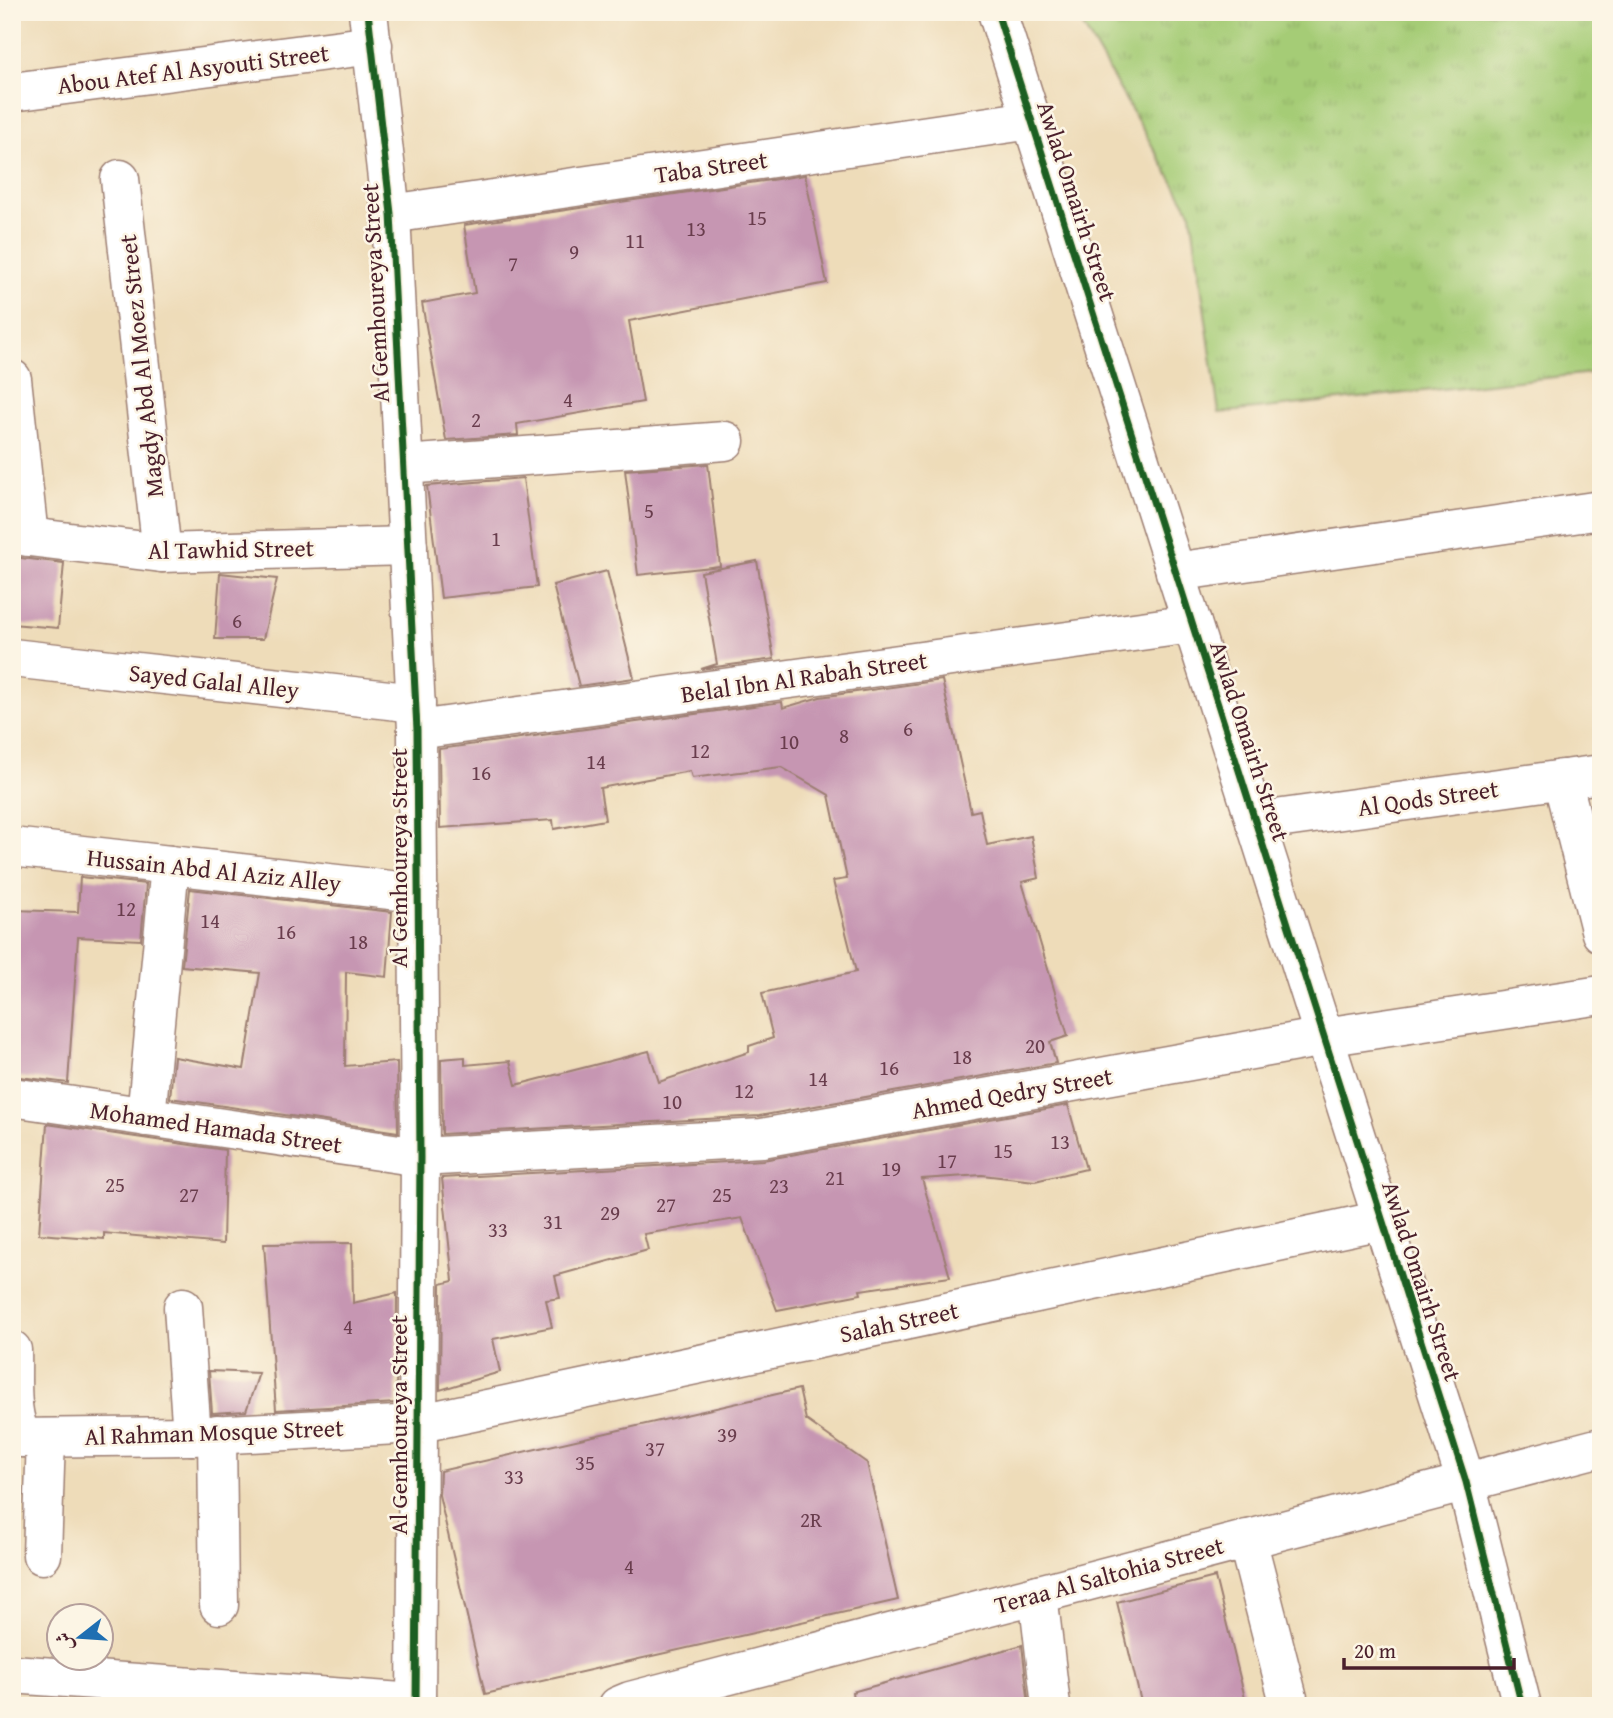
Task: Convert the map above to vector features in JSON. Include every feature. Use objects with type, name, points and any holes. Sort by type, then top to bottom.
[{"type":"street","name":"Awlad Omairh Street","points":[[997,12],[1466,1482],[1522,1706]]},
{"type":"street","name":"Abou Atef Al Asyouti Street","points":[[12,92],[371,29]]},
{"type":"street","name":"Al Gemhoureya Street","points":[[371,29],[391,214],[416,717],[419,1157],[416,1704]]},
{"type":"street","name":"Taba Street","points":[[391,214],[1031,120]]},
{"type":"street","name":"Magdy Abd Al Moez Street","points":[[120,179],[162,553]]},
{"type":"street","points":[[12,379],[21,536]]},
{"type":"street","points":[[404,465],[725,441]]},
{"type":"street","points":[[1175,572],[1601,510]]},
{"type":"street","name":"Al Tawhid Street","points":[[21,536],[162,553],[408,546]]},
{"type":"street","name":"Belal Ibn Al Rabah Street","points":[[416,717],[1192,624]]},
{"type":"street","name":"Sayed Galal Alley","points":[[12,658],[416,717]]},
{"type":"street","name":"Al Qods Street","points":[[1255,822],[1601,774]]},
{"type":"street","points":[[1562,779],[1601,933]]},
{"type":"street","name":"Hussain Abd Al Aziz Alley","points":[[12,847],[416,893]]},
{"type":"street","points":[[146,1117],[170,865]]},
{"type":"street","name":"Ahmed Qedry Street","points":[[419,1157],[762,1138],[1324,1037],[1601,995]]},
{"type":"street","name":"Mohamed Hamada Street","points":[[12,1097],[419,1157]]},
{"type":"street","name":"Salah Street","points":[[416,1424],[1382,1220]]},
{"type":"street","points":[[183,1307],[204,1435],[219,1605]]},
{"type":"street","points":[[12,1350],[14,1419],[18,1431],[28,1438],[42,1555]]},
{"type":"street","name":"Al Rahman Mosque Street","points":[[28,1438],[204,1435],[416,1424]]},
{"type":"street","name":"Teraa Al Saltohia Street","points":[[618,1706],[643,1697],[1601,1447]]},
{"type":"street","points":[[1247,1539],[1290,1706]]},
{"type":"street","points":[[1038,1594],[1051,1706]]},
{"type":"street","points":[[12,1674],[416,1704]]},
{"type":"green space","points":[[1075,12],[1601,12],[1601,372],[1219,413],[1191,213]]},
{"type":"building","points":[[805,175],[827,283],[629,321],[643,402],[517,424],[518,435],[446,440],[422,303],[475,293],[464,225]]},
{"type":"building","points":[[708,464],[720,566],[638,575],[625,470]]},
{"type":"building","points":[[523,478],[537,587],[441,598],[427,486]]},
{"type":"building","points":[[12,557],[64,563],[58,628],[12,624]]},
{"type":"building","points":[[757,561],[774,659],[701,669],[717,664],[701,572]]},
{"type":"building","points":[[607,571],[634,678],[579,686],[553,585]]},
{"type":"building","points":[[220,573],[277,579],[263,639],[215,639]]},
{"type":"building","points":[[942,680],[971,812],[980,810],[987,845],[1031,836],[1039,878],[1022,882],[1068,1036],[1050,1042],[1056,1063],[759,1116],[442,1134],[441,1059],[465,1057],[465,1065],[510,1061],[516,1085],[649,1051],[659,1082],[749,1052],[749,1046],[773,1038],[762,993],[856,972],[833,881],[847,879],[829,795],[781,767],[692,778],[690,771],[600,788],[605,820],[554,829],[553,820],[440,828],[439,749],[782,702],[783,708],[820,697]]},
{"type":"building","points":[[80,877],[146,884],[141,940],[78,937],[68,1083],[12,1076],[12,910],[78,912]]},
{"type":"building","points":[[190,889],[392,912],[387,977],[346,972],[345,1066],[397,1062],[398,1132],[170,1098],[174,1057],[244,1069],[260,973],[182,966]]},
{"type":"building","points":[[1068,1105],[1086,1169],[1035,1181],[982,1175],[922,1179],[950,1277],[860,1290],[861,1294],[777,1310],[742,1218],[644,1234],[648,1250],[555,1276],[560,1298],[546,1300],[552,1327],[493,1339],[500,1372],[440,1390],[441,1284],[453,1281],[442,1178],[763,1160]]},
{"type":"building","points":[[47,1124],[225,1150],[223,1244],[104,1233],[104,1239],[39,1234]]},
{"type":"building","points":[[352,1243],[353,1303],[397,1293],[396,1403],[276,1410],[264,1244]]},
{"type":"building","points":[[209,1371],[259,1373],[246,1411],[212,1413]]},
{"type":"building","points":[[799,1389],[806,1420],[867,1463],[898,1600],[485,1694],[439,1495],[440,1471]]},
{"type":"building","points":[[1215,1577],[1247,1706],[1142,1706],[1117,1602]]},
{"type":"building","points":[[1022,1645],[1029,1706],[854,1706],[852,1692]]},
{"type":"cycle path","points":[[368,12],[391,214],[417,730],[420,1157],[416,1706]]},
{"type":"cycle path","points":[[997,12],[1466,1482],[1522,1706]]}]
